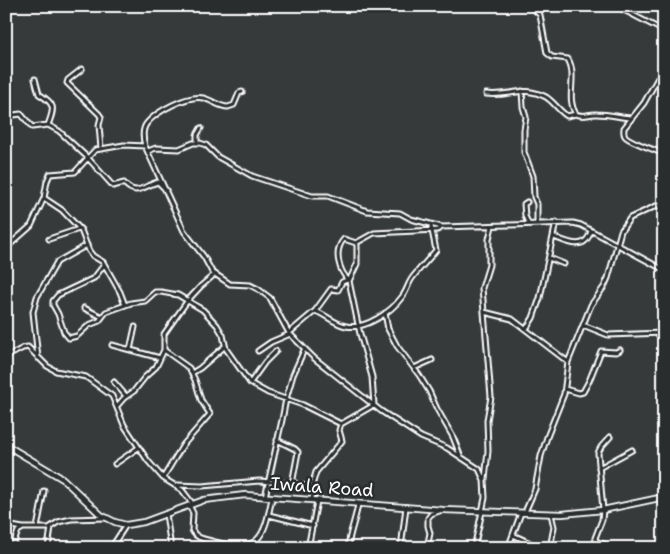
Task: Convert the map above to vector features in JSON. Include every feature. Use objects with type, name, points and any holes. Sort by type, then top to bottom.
[{"type":"street","points":[[530,6],[540,16],[548,55],[555,58],[566,58],[571,64],[572,102],[576,114]]},
{"type":"street","points":[[617,6],[664,31]]},
{"type":"street","points":[[664,66],[644,103],[624,128],[625,136],[664,154]]},
{"type":"street","points":[[82,69],[68,80],[67,83],[101,117],[99,126],[102,149]]},
{"type":"street","points":[[35,79],[40,94],[50,100],[53,106],[48,125]]},
{"type":"street","points":[[522,91],[526,117],[524,152],[533,176],[534,196],[537,204],[537,223]]},
{"type":"street","points":[[486,94],[499,96],[529,91],[545,97],[568,116],[576,114],[583,116],[595,113],[631,118]]},
{"type":"street","points":[[242,92],[239,93],[234,105],[228,107],[201,98],[177,103],[160,112],[146,124],[143,136],[145,146],[184,231],[214,274],[230,284],[250,285],[270,298],[290,333],[304,350],[374,405],[421,437],[460,456],[479,468],[486,489],[474,548]]},
{"type":"street","points":[[6,116],[22,115],[32,127],[48,125],[59,131],[87,157],[113,186],[124,183],[129,189],[134,191],[158,182],[166,190]]},
{"type":"street","points":[[197,142],[197,135],[201,128]]},
{"type":"street","points":[[148,151],[156,148],[180,149],[197,142],[206,145],[218,158],[252,176],[312,196],[328,196],[367,211],[400,213],[436,230],[442,228],[556,222],[581,225],[664,270]]},
{"type":"street","points":[[6,248],[29,228],[44,198],[50,174],[76,172],[94,151],[124,145],[145,146]]},
{"type":"street","points":[[44,198],[65,213],[79,228],[93,256],[102,260],[125,305]]},
{"type":"street","points":[[527,202],[524,204],[524,210],[528,223]]},
{"type":"street","points":[[508,548],[535,488],[544,446],[566,389],[568,362],[594,298],[604,287],[608,278],[620,233],[629,219],[656,206],[664,206]]},
{"type":"street","points":[[526,329],[536,310],[554,238],[556,222]]},
{"type":"street","points":[[484,480],[488,451],[487,420],[491,397],[482,288],[489,265],[492,226]]},
{"type":"street","points":[[49,240],[79,228]]},
{"type":"street","points":[[374,405],[372,377],[348,281],[338,262],[340,243],[344,239],[356,243],[374,233],[431,228]]},
{"type":"street","points":[[315,310],[343,326],[358,326],[385,313],[401,299],[409,282],[436,250],[431,228]]},
{"type":"street","points":[[554,238],[581,244],[585,242],[591,231]]},
{"type":"street","points":[[348,281],[356,264],[356,243]]},
{"type":"street","points":[[38,359],[33,312],[37,297],[56,263],[87,245]]},
{"type":"street","points":[[549,258],[564,264]]},
{"type":"street","points":[[104,265],[94,278],[58,295],[53,304],[68,338],[77,336],[99,321],[106,312],[125,305],[145,301],[151,295],[158,292],[178,296],[203,310],[218,325],[223,335],[224,347],[250,384],[268,393],[311,408],[341,424]]},
{"type":"street","points":[[117,406],[154,370],[164,350],[164,334],[188,300],[214,274]]},
{"type":"street","points":[[258,351],[290,333],[315,310],[331,289],[338,290],[342,282],[348,281]]},
{"type":"street","points":[[84,308],[102,316]]},
{"type":"street","points":[[484,312],[508,318],[526,329],[568,362]]},
{"type":"street","points":[[385,313],[388,329],[397,346],[429,391],[460,456]]},
{"type":"street","points":[[583,325],[608,335],[664,333]]},
{"type":"street","points":[[130,350],[135,327]]},
{"type":"street","points":[[112,345],[160,358]]},
{"type":"street","points":[[6,357],[26,347],[31,349],[38,359],[47,366],[56,371],[86,377],[112,396],[124,424],[138,448],[163,478],[183,492],[191,504],[193,511],[192,530],[196,536],[229,546],[244,547],[259,539],[269,515],[272,498]]},
{"type":"street","points":[[192,373],[224,347]]},
{"type":"street","points":[[163,478],[183,445],[210,414],[201,400],[192,373],[185,364],[164,350]]},
{"type":"street","points":[[265,496],[286,399],[293,375],[304,350]]},
{"type":"street","points":[[566,389],[579,393],[583,392],[600,351],[616,352],[620,350]]},
{"type":"street","points":[[250,384],[265,362],[276,351]]},
{"type":"street","points":[[414,368],[432,360]]},
{"type":"street","points":[[114,382],[126,396]]},
{"type":"street","points":[[341,424],[374,405]]},
{"type":"street","points":[[308,548],[313,526],[315,500],[313,488],[316,472],[342,441],[341,424]]},
{"type":"street","points":[[610,437],[599,450],[598,468],[604,510],[596,539],[613,548]]},
{"type":"street","points":[[277,440],[298,452],[292,484]]},
{"type":"street","points":[[6,445],[63,479],[101,515],[126,525],[111,548]]},
{"type":"street","points":[[115,464],[138,448]]},
{"type":"street","points":[[598,468],[632,450]]},
{"type":"street","points":[[174,484],[202,486],[259,481],[313,488]]},
{"type":"street","points":[[37,528],[44,492]]},
{"type":"street","name":"Iwala Road","points":[[126,525],[144,522],[191,504],[223,497],[265,496],[443,510],[551,514],[604,510],[664,497]]},
{"type":"street","points":[[348,548],[358,504]]},
{"type":"street","points":[[401,548],[406,507]]},
{"type":"street","points":[[427,548],[430,532],[428,518],[431,514],[443,510]]},
{"type":"street","points":[[166,514],[171,548]]},
{"type":"street","points":[[550,548],[554,527],[551,514]]},
{"type":"street","points":[[269,515],[313,526]]},
{"type":"street","points":[[6,525],[37,528],[51,527],[58,522],[66,520],[107,518]]},
{"type":"street","points":[[48,548],[51,527]]},
{"type":"street","points":[[12,548],[18,531],[23,528]]},
{"type":"street","points":[[514,535],[540,548]]}]
